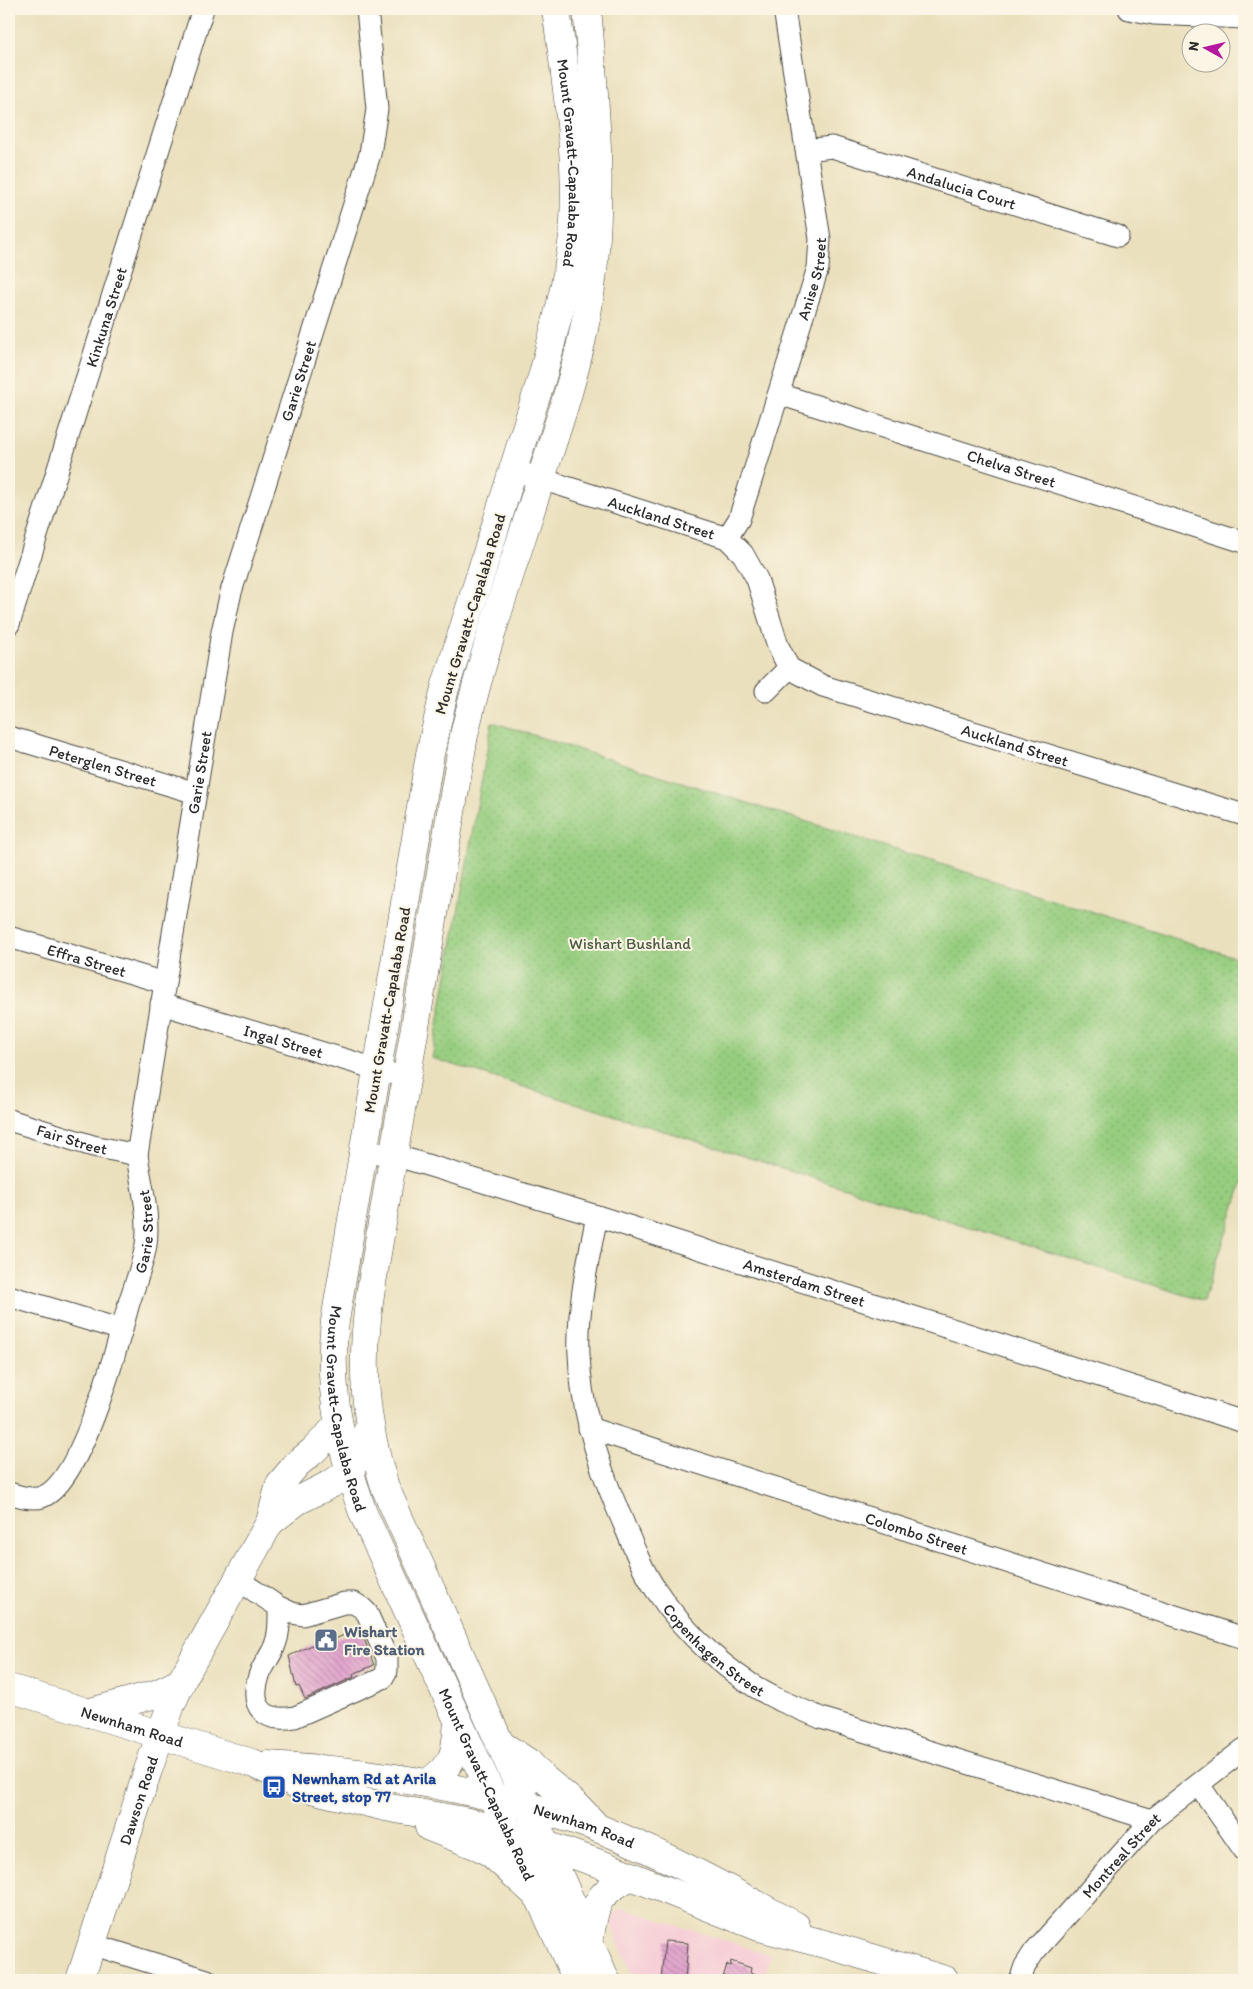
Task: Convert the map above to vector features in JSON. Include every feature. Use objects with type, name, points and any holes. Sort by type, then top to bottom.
[{"type":"main road","name":"Mount Gravatt-Capalaba Road","points":[[556,9],[574,171],[572,243],[554,331],[535,403],[445,688],[428,764],[332,1345],[334,1400],[338,1425],[349,1472],[363,1513],[577,1980]]},
{"type":"main road","name":"Mount Gravatt-Capalaba Road","points":[[586,9],[598,159],[596,246],[590,292],[577,359],[487,651],[464,735],[367,1316],[365,1372],[369,1427],[376,1458],[396,1513],[606,1980]]},
{"type":"main road","name":"Dawson Road","points":[[80,1980],[160,1736],[181,1682],[270,1522],[280,1484],[287,1474],[338,1425]]},
{"type":"main road","points":[[349,1472],[369,1427]]},
{"type":"main road","name":"Dawson Road","points":[[270,1522],[297,1501],[331,1484],[349,1472]]},
{"type":"main road","points":[[87,1713],[156,1694],[181,1682]]},
{"type":"main road","name":"Newnham Road","points":[[9,1688],[255,1764],[302,1788],[385,1807],[471,1822],[508,1832],[631,1876],[759,1928],[832,1946],[945,1980]]},
{"type":"main road","points":[[428,1783],[444,1771],[453,1757],[458,1721]]},
{"type":"main road","points":[[500,1744],[529,1763],[558,1792],[577,1806],[598,1828]]},
{"type":"main road","name":"Newnham Road","points":[[255,1764],[315,1768],[428,1783],[492,1796],[598,1828],[669,1859],[832,1946]]},
{"type":"main road","points":[[385,1807],[441,1833],[486,1850],[500,1860],[540,1898]]},
{"type":"main road","points":[[589,1942],[598,1902],[604,1892],[631,1876]]},
{"type":"street","name":"Kinkuna Street","points":[[9,624],[204,9]]},
{"type":"street","name":"Garie Street","points":[[9,1493],[20,1497],[42,1497],[53,1490],[63,1479],[98,1410],[146,1245],[147,1214],[137,1154],[222,632],[231,592],[373,137],[377,109],[367,9]]},
{"type":"street","name":"Anise Street","points":[[727,538],[739,519],[818,268],[820,239],[784,9]]},
{"type":"street","points":[[1129,9],[1154,14],[1224,13],[1244,18]]},
{"type":"street","name":"Andalucia Court","points":[[806,150],[832,147],[1118,236]]},
{"type":"street","name":"Chelva Street","points":[[779,394],[1244,542]]},
{"type":"street","name":"Auckland Street","points":[[514,470],[727,538],[743,554],[757,579],[778,646],[790,668],[823,686],[1244,815]]},
{"type":"street","points":[[766,691],[790,668]]},
{"type":"street","name":"Peterglen Street","points":[[9,737],[196,793]]},
{"type":"street","name":"Effra Street","points":[[9,937],[163,994]]},
{"type":"street","name":"Ingal Street","points":[[163,994],[406,1078]]},
{"type":"street","name":"Fair Street","points":[[9,1120],[93,1146],[137,1154]]},
{"type":"street","name":"Amsterdam Street","points":[[363,1150],[393,1155],[597,1216],[1244,1422]]},
{"type":"street","name":"Copenhagen Street","points":[[597,1216],[584,1278],[580,1317],[579,1354],[589,1428],[610,1490],[638,1557],[655,1589],[677,1620],[704,1647],[740,1676],[777,1699],[821,1718],[1152,1820]]},
{"type":"street","points":[[9,1296],[122,1330]]},
{"type":"street","name":"Colombo Street","points":[[589,1428],[1244,1638]]},
{"type":"street","points":[[238,1580],[279,1607],[292,1613],[303,1615],[344,1603],[354,1603],[367,1613],[387,1658],[387,1671],[383,1678],[295,1717],[281,1720],[271,1718],[263,1712],[256,1700],[260,1675],[275,1645],[279,1632],[279,1607]]},
{"type":"street","name":"Montreal Street","points":[[1020,1980],[1025,1966],[1034,1952],[1152,1820],[1244,1749]]},
{"type":"street","points":[[1199,1785],[1244,1850]]},
{"type":"street","points":[[92,1944],[207,1980]]},
{"type":"shaded area","points":[[622,1908],[771,1955],[763,1980],[635,1980],[613,1931],[613,1914]]},
{"type":"green space","name":"Wishart Bushland","points":[[492,722],[1244,960],[1244,1178],[1204,1301],[432,1058]]},
{"type":"building","points":[[360,1628],[374,1665],[353,1674],[354,1677],[305,1699],[299,1686],[296,1687],[289,1656],[333,1635],[335,1639]]},
{"type":"building","points":[[665,1941],[688,1943],[685,1980],[661,1980]]},
{"type":"building","points":[[731,1961],[751,1968],[750,1973],[765,1978],[764,1980],[722,1980],[727,1965],[730,1966]]},
{"type":"place","name":"Wishart Fire Station","points":[[326,1640]]},
{"type":"place","name":"Newnham Rd at Arila Street, stop 77","points":[[274,1787]]}]
